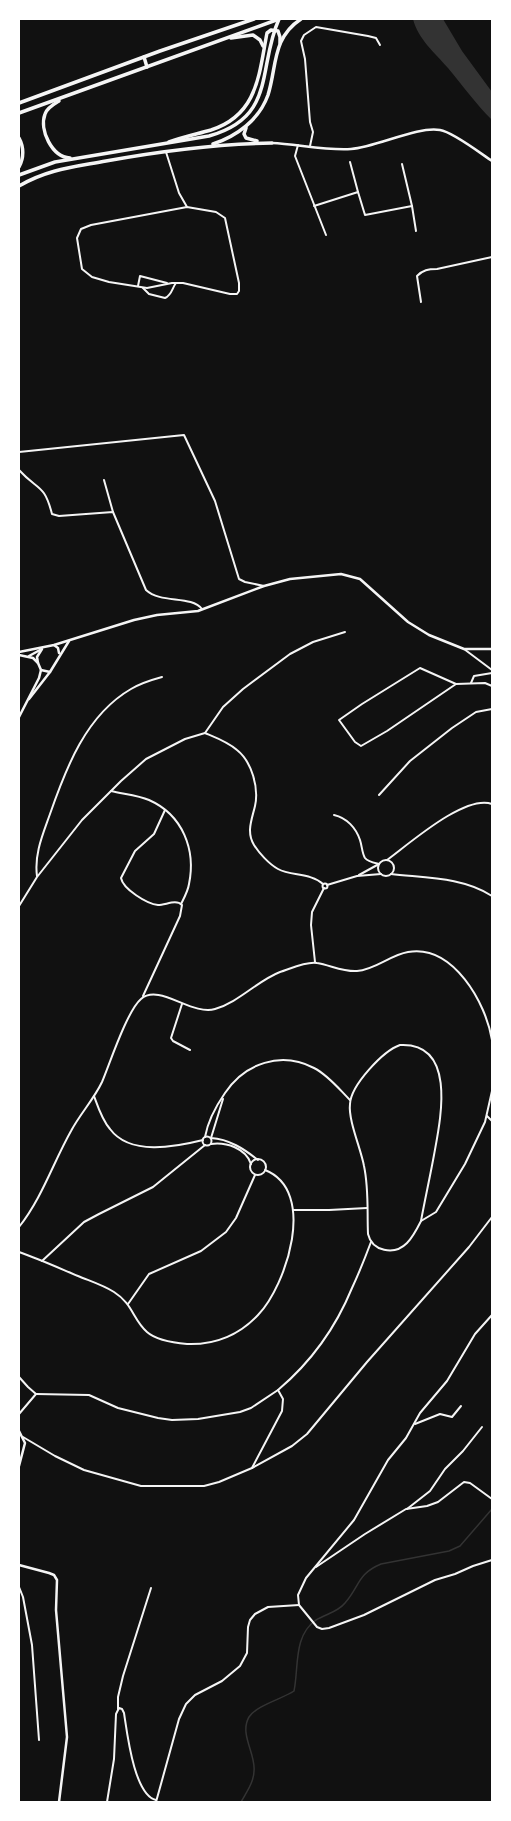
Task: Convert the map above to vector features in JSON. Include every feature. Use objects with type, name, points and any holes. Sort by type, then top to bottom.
[{"type":"highway","points":[[19,103],[144,57],[254,19]]},
{"type":"highway","points":[[19,113],[279,19]]},
{"type":"highway","points":[[19,175],[38,167],[75,158],[209,136],[234,126],[247,116],[256,103],[262,88],[279,19]]},
{"type":"highway","points":[[280,43],[290,27],[302,19]]},
{"type":"highway","points":[[160,145],[214,128],[238,115],[248,104],[255,91],[267,33],[271,30],[278,31],[280,43],[268,95],[261,109],[244,132],[246,138],[252,141],[272,143]]},
{"type":"highway","points":[[220,40],[253,36],[261,42],[264,49]]},
{"type":"highway","points":[[144,57],[147,67]]},
{"type":"highway","points":[[66,97],[46,111],[44,128],[50,143],[56,151],[62,156],[75,158]]},
{"type":"highway","points":[[208,146],[230,137],[250,123]]},
{"type":"highway","points":[[19,138],[23,149],[19,167]]},
{"type":"highway","points":[[19,186],[38,176],[58,169],[165,151],[208,146],[272,143]]},
{"type":"street","points":[[310,146],[313,132],[310,122],[305,59],[301,41],[304,35],[316,27],[376,38],[380,45]]},
{"type":"street","points":[[272,143],[351,149],[423,131],[440,130],[454,136],[492,161]]},
{"type":"street","points":[[298,146],[295,156],[326,235]]},
{"type":"street","points":[[165,151],[179,193],[187,207]]},
{"type":"street","points":[[350,162],[365,215],[412,206]]},
{"type":"street","points":[[402,164],[416,231]]},
{"type":"street","points":[[314,206],[358,192]]},
{"type":"street","points":[[143,288],[176,283],[189,284],[232,295],[237,294],[239,290],[226,218],[216,212],[187,207],[91,225],[84,227],[79,232],[77,243],[81,266],[84,272],[92,277],[109,282],[138,286],[143,288],[149,294],[165,298],[170,294],[172,287],[176,283]]},
{"type":"street","points":[[421,302],[417,276],[421,272],[428,269],[437,269],[492,257]]},
{"type":"street","points":[[138,286],[140,276],[169,283]]},
{"type":"street","points":[[19,452],[184,435],[215,502],[239,579],[245,582],[264,586]]},
{"type":"street","points":[[19,470],[43,490],[48,497],[52,514],[60,516],[113,512]]},
{"type":"street","points":[[104,480],[113,512],[146,590],[154,596],[193,603],[202,609]]},
{"type":"street","points":[[19,656],[29,656],[42,649],[134,620],[202,609],[264,586],[290,579],[330,574],[351,576],[368,585],[408,622],[435,638],[464,649],[492,670]]},
{"type":"street","points":[[19,906],[37,877],[82,820],[146,759],[185,739],[205,733],[224,707],[243,689],[290,654],[313,642],[345,632]]},
{"type":"street","points":[[29,699],[50,672],[58,656],[70,640]]},
{"type":"street","points":[[54,645],[59,649],[58,656]]},
{"type":"street","points":[[19,652],[42,649]]},
{"type":"street","points":[[19,717],[39,678],[41,670],[38,663],[38,654],[42,649]]},
{"type":"street","points":[[464,649],[492,649]]},
{"type":"street","points":[[29,656],[38,663]]},
{"type":"street","points":[[456,684],[420,668],[339,720],[355,742],[361,746],[382,734],[456,684],[485,683],[492,686]]},
{"type":"street","points":[[41,670],[50,672]]},
{"type":"street","points":[[472,683],[474,676],[492,673]]},
{"type":"street","points":[[37,877],[37,854],[55,799],[78,747],[90,727],[109,706],[125,693],[139,685],[162,677]]},
{"type":"street","points":[[379,795],[410,761],[452,728],[476,712],[492,708]]},
{"type":"street","points":[[205,733],[223,740],[239,751],[247,763],[254,779],[255,805],[250,822],[250,832],[254,844],[269,862],[278,869],[308,876],[327,885]]},
{"type":"street","points":[[19,1227],[38,1199],[71,1129],[101,1084],[124,1028],[136,1004],[143,996],[180,916],[181,904],[190,881],[191,858],[189,846],[185,834],[176,820],[156,803],[140,797],[111,791]]},
{"type":"street","points":[[358,876],[387,860],[454,811],[478,803],[492,804]]},
{"type":"street","points":[[165,810],[154,834],[135,851],[121,880],[134,894],[152,904],[181,904]]},
{"type":"street","points":[[334,815],[342,817],[354,828],[360,840],[365,858],[379,864]]},
{"type":"street","points":[[387,860],[392,862],[394,867],[391,874]]},
{"type":"street","points":[[379,864],[378,869],[381,874]]},
{"type":"street","points":[[315,962],[311,925],[312,912],[327,885],[358,876],[381,874],[386,876],[391,874],[448,880],[484,890],[492,896]]},
{"type":"street","points":[[323,884],[324,888]]},
{"type":"street","points":[[143,996],[158,995],[197,1009],[216,1009],[280,972],[315,962],[355,971],[366,970],[409,952],[426,953],[436,957],[453,968],[473,990],[483,1011],[492,1040]]},
{"type":"street","points":[[182,1004],[171,1038],[173,1041],[190,1050]]},
{"type":"street","points":[[406,1045],[413,1046],[424,1051],[434,1060],[441,1079],[441,1108],[438,1135],[421,1221],[407,1243],[398,1249],[384,1250],[378,1248],[371,1242],[368,1234],[366,1178],[350,1111],[350,1100],[359,1084],[372,1068],[386,1052],[395,1047],[406,1045]]},
{"type":"street","points":[[94,1096],[110,1130],[116,1136],[137,1146],[154,1147],[177,1146],[203,1140],[210,1118],[238,1078],[254,1067],[267,1062],[284,1059],[314,1068],[331,1081],[350,1100]]},
{"type":"street","points":[[421,1221],[436,1212],[447,1196],[473,1148],[487,1116],[492,1091]]},
{"type":"street","points":[[211,1144],[211,1138],[224,1096]]},
{"type":"street","points":[[487,1116],[492,1121]]},
{"type":"street","points":[[210,1118],[217,1121]]},
{"type":"street","points":[[19,1252],[106,1288],[118,1295],[128,1304],[147,1332],[165,1340],[186,1344],[202,1344],[223,1339],[233,1334],[260,1313],[278,1283],[291,1245],[293,1210],[288,1193],[281,1182],[266,1170],[264,1163],[238,1146],[220,1139],[205,1137]]},
{"type":"street","points":[[203,1140],[205,1146]]},
{"type":"street","points":[[42,1261],[84,1222],[153,1187],[205,1146],[211,1144],[224,1144],[235,1148],[244,1154],[251,1164],[251,1171],[255,1175]]},
{"type":"street","points":[[251,1164],[258,1160]]},
{"type":"street","points":[[255,1175],[260,1175],[266,1170]]},
{"type":"street","points":[[128,1304],[149,1274],[201,1251],[226,1232],[236,1218],[255,1175]]},
{"type":"street","points":[[293,1210],[367,1208]]},
{"type":"street","points":[[23,1437],[55,1456],[84,1470],[140,1486],[204,1486],[219,1482],[252,1468],[292,1446],[307,1434],[371,1357],[469,1246],[492,1217]]},
{"type":"street","points":[[19,1377],[36,1394],[89,1395],[118,1408],[172,1420],[198,1419],[240,1412],[252,1408],[278,1390],[303,1366],[333,1324],[352,1288],[371,1242]]},
{"type":"street","points":[[492,1315],[478,1330],[450,1376],[422,1410],[403,1442],[388,1460],[354,1520],[313,1568],[300,1591],[298,1599],[299,1605],[302,1611],[317,1627],[322,1629],[329,1628],[364,1615],[435,1580],[492,1560]]},
{"type":"street","points":[[252,1468],[282,1411],[283,1399],[278,1390]]},
{"type":"street","points":[[19,1414],[36,1394]]},
{"type":"street","points":[[414,1425],[437,1414],[452,1417],[461,1406]]},
{"type":"street","points":[[313,1568],[365,1534],[406,1510],[430,1491],[445,1469],[463,1451],[482,1427]]},
{"type":"street","points":[[19,1431],[23,1437],[25,1446],[19,1466]]},
{"type":"street","points":[[406,1510],[435,1504],[466,1481],[492,1499]]},
{"type":"street","points":[[19,1565],[49,1573],[54,1575],[57,1580],[56,1610],[67,1737],[60,1802]]},
{"type":"street","points":[[19,1587],[23,1597],[32,1646],[39,1740]]},
{"type":"street","points":[[107,1802],[113,1764],[118,1697],[123,1676],[151,1588]]},
{"type":"street","points":[[118,1709],[122,1709],[124,1713],[130,1746],[140,1782],[149,1797],[156,1801],[179,1719],[186,1704],[195,1695],[222,1681],[240,1666],[247,1653],[249,1623],[255,1614],[264,1608],[272,1606],[299,1605]]},
{"type":"shaded area","points":[[413,19],[443,19],[462,51],[492,92],[492,120],[423,39],[415,26]]},
{"type":"waterway","points":[[241,1802],[254,1775],[254,1764],[247,1737],[246,1724],[249,1717],[258,1709],[294,1691],[300,1643],[309,1627],[316,1620],[342,1606],[350,1597],[363,1576],[373,1568],[381,1564],[449,1551],[460,1546],[492,1509]]}]
